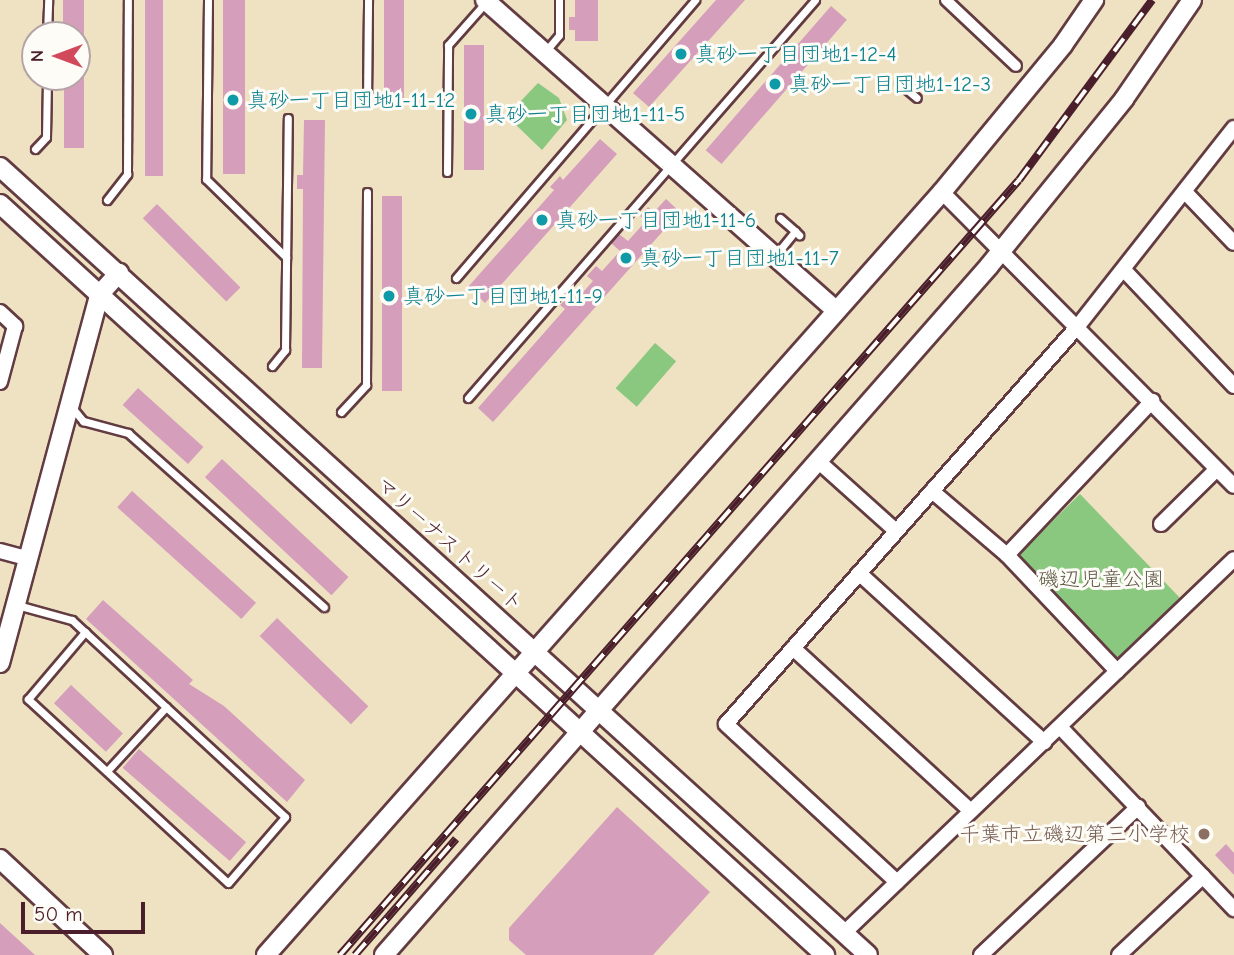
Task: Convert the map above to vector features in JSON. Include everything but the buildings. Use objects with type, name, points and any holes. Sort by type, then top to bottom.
[{"type":"street","points":[[946,0],[1016,66]]},
{"type":"street","points":[[266,955],[942,192],[1063,46],[1093,0]]},
{"type":"street","points":[[384,955],[1002,249],[1124,99],[1192,0]]},
{"type":"street","points":[[485,1],[836,310]]},
{"type":"street","points":[[897,882],[726,724],[1078,326],[1186,193],[1234,128]]},
{"type":"street","name":"マリーナストリート","points":[[0,167],[868,955]]},
{"type":"street","points":[[942,192],[1002,249],[1234,486]]},
{"type":"street","points":[[1186,193],[1234,243]]},
{"type":"street","points":[[0,205],[825,955]]},
{"type":"street","points":[[1125,270],[1234,386]]},
{"type":"street","points":[[0,663],[99,295],[119,273]]},
{"type":"street","points":[[0,312],[15,326],[0,382]]},
{"type":"street","points":[[1007,555],[1152,401]]},
{"type":"street","points":[[818,461],[896,531]]},
{"type":"street","points":[[1161,524],[1217,469]]},
{"type":"street","points":[[933,491],[1007,555],[1117,671]]},
{"type":"street","points":[[0,551],[29,559]]},
{"type":"street","points":[[844,933],[1234,559]]},
{"type":"street","points":[[859,573],[1044,741]]},
{"type":"street","points":[[793,648],[971,811]]},
{"type":"street","points":[[1060,727],[1234,909]]},
{"type":"street","points":[[981,955],[1138,807]]},
{"type":"street","points":[[0,859],[103,955]]},
{"type":"street","points":[[1119,955],[1203,876]]},
{"type":"lane","points":[[47,21],[48,0]]},
{"type":"lane","points":[[107,200],[127,174],[128,0]]},
{"type":"lane","points":[[208,0],[206,179],[286,257]]},
{"type":"lane","points":[[367,102],[368,0]]},
{"type":"lane","points":[[544,53],[559,35],[559,0]]},
{"type":"lane","points":[[456,278],[694,0]]},
{"type":"lane","points":[[468,398],[816,0]]},
{"type":"lane","points":[[447,172],[448,46],[485,1]]},
{"type":"lane","points":[[899,83],[917,98]]},
{"type":"lane","points":[[35,149],[46,136],[47,91]]},
{"type":"lane","points":[[272,366],[285,350],[288,117]]},
{"type":"lane","points":[[341,412],[366,385],[367,192]]},
{"type":"lane","points":[[775,256],[797,233],[780,218]]},
{"type":"lane","points":[[70,405],[83,421],[128,433],[324,607]]},
{"type":"lane","points":[[16,604],[72,620],[85,632],[166,707],[285,817],[228,883],[28,698],[85,632]]},
{"type":"lane","points":[[107,771],[166,707]]},
{"type":"green space","points":[[538,83],[559,98],[567,120],[542,150],[515,124],[518,104]]},
{"type":"green space","points":[[655,343],[676,361],[637,407],[616,388]]},
{"type":"green space","name":"磯辺児童公園","points":[[1080,494],[1181,599],[1123,657],[1116,657],[1021,560],[1021,552]]},
{"type":"railway","points":[[340,955],[1019,180],[1152,0]]},
{"type":"railway","points":[[355,955],[456,839]]},
{"type":"place","name":"真砂一丁目団地1-12-4","points":[[681,54]]},
{"type":"place","name":"真砂一丁目団地1-12-3","points":[[775,84]]},
{"type":"place","name":"真砂一丁目団地1-11-12","points":[[233,100]]},
{"type":"place","name":"真砂一丁目団地1-11-5","points":[[471,114]]},
{"type":"place","name":"真砂一丁目団地1-11-6","points":[[542,220]]},
{"type":"place","name":"真砂一丁目団地1-11-7","points":[[626,258]]},
{"type":"place","name":"真砂一丁目団地1-11-9","points":[[389,296]]},
{"type":"place","name":"千葉市立磯辺第三小学校","points":[[1204,834]]}]
